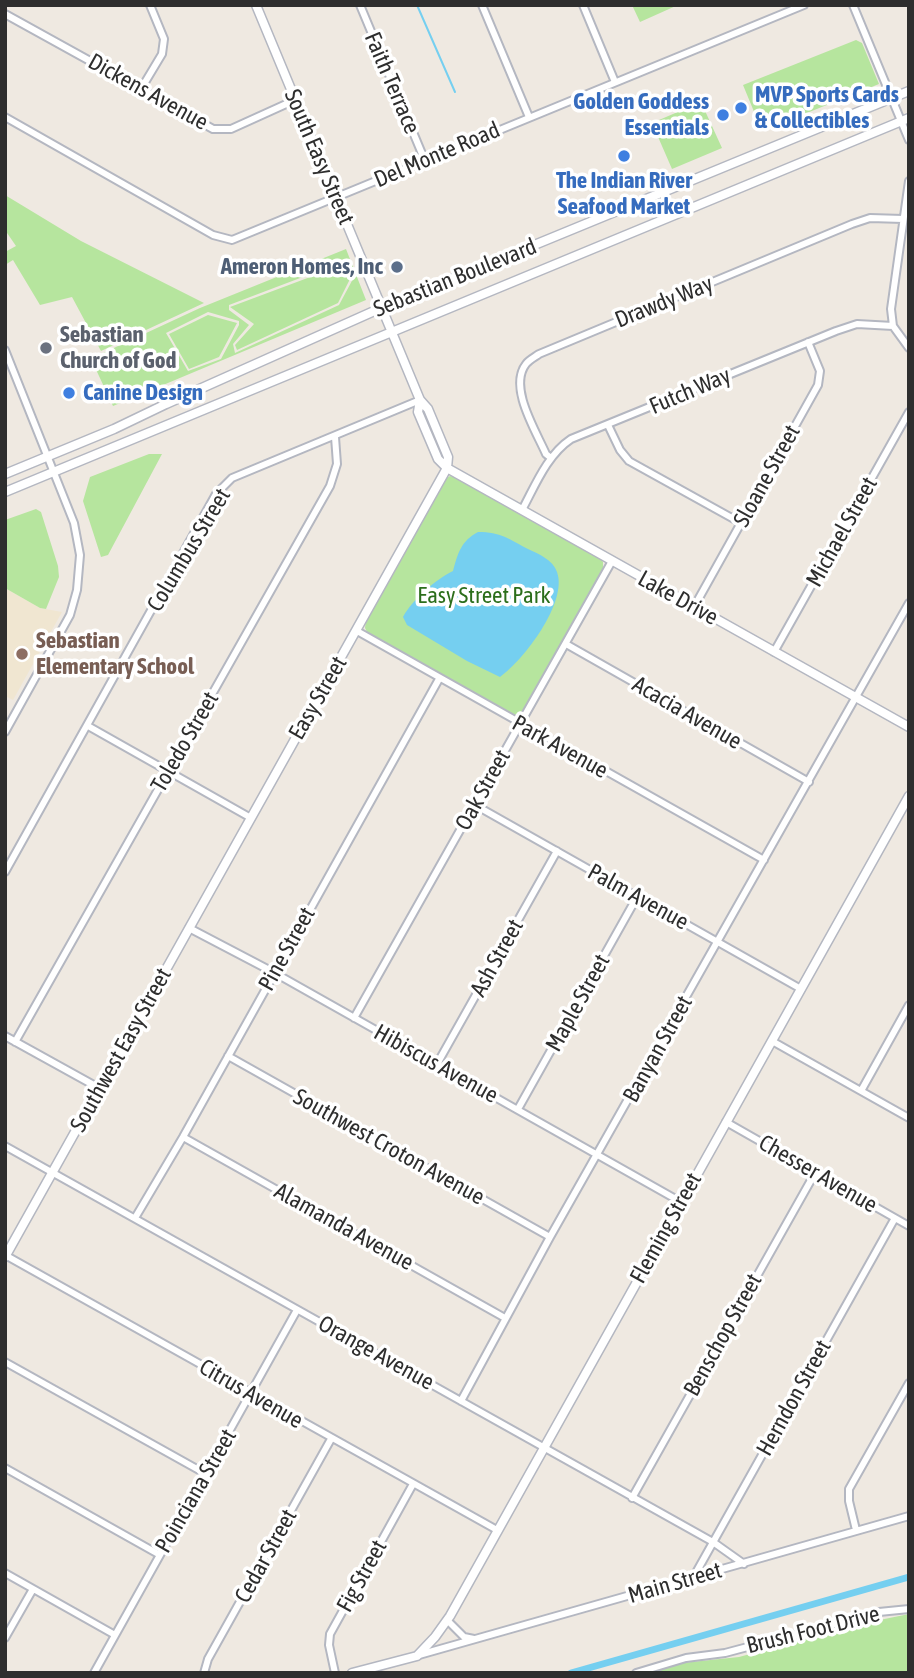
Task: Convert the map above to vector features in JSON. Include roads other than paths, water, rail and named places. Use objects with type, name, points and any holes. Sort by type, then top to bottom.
[{"type":"street","points":[[141,89],[162,54],[164,39],[150,5]]},
{"type":"street","name":"South Easy Street","points":[[256,5],[381,308]]},
{"type":"street","name":"Faith Terrace","points":[[360,5],[425,161]]},
{"type":"street","points":[[482,5],[529,117]]},
{"type":"street","points":[[583,5],[615,82]]},
{"type":"street","name":"Del Monte Road","points":[[5,117],[213,235],[232,240],[804,5]]},
{"type":"street","points":[[853,5],[905,120],[909,140]]},
{"type":"street","name":"Dickens Avenue","points":[[5,14],[213,130],[231,129],[295,100]]},
{"type":"street","name":"Sebastian Boulevard","points":[[5,474],[114,429],[381,308],[909,91]]},
{"type":"street","name":"Sebastian Boulevard","points":[[5,492],[905,120]]},
{"type":"street","points":[[909,181],[891,309],[893,326],[909,348]]},
{"type":"street","name":"Drawdy Way","points":[[551,458],[546,454],[520,394],[519,381],[526,364],[539,354],[852,224],[870,218],[903,219]]},
{"type":"street","points":[[381,308],[420,400],[428,409],[448,457],[447,468]]},
{"type":"street","name":"Futch Way","points":[[522,510],[551,458],[570,439],[857,324],[893,326]]},
{"type":"street","name":"Sloane Street","points":[[694,607],[818,385],[820,371],[808,342]]},
{"type":"street","points":[[5,350],[74,523],[80,555],[77,590],[70,615],[5,732]]},
{"type":"street","name":"Columbus Street","points":[[5,872],[216,494],[232,478],[420,400]]},
{"type":"street","name":"Michael Street","points":[[774,652],[909,412]]},
{"type":"street","points":[[608,425],[620,450],[629,461],[741,523]]},
{"type":"street","name":"Toledo Street","points":[[15,1042],[330,486],[337,464],[335,437]]},
{"type":"street","name":"Lake Drive","points":[[447,468],[909,727]]},
{"type":"street","name":"Easy Street","points":[[189,928],[447,468]]},
{"type":"street","name":"Oak Street","points":[[354,1018],[612,561]]},
{"type":"street","name":"Banyan Street","points":[[461,1401],[550,1237],[909,603]]},
{"type":"street","name":"Park Avenue","points":[[357,631],[764,860]]},
{"type":"street","name":"Acacia Avenue","points":[[566,644],[809,782]]},
{"type":"street","name":"Pine Street","points":[[135,1218],[439,679]]},
{"type":"street","points":[[88,726],[251,818]]},
{"type":"street","name":"Fleming Street","points":[[417,1656],[447,1620],[909,796]]},
{"type":"street","name":"Palm Avenue","points":[[475,805],[801,989]]},
{"type":"street","name":"Ash Street","points":[[438,1064],[557,851]]},
{"type":"street","name":"Maple Street","points":[[518,1109],[637,897]]},
{"type":"street","name":"Hibiscus Avenue","points":[[189,928],[273,972],[681,1202]]},
{"type":"street","name":"Southwest Easy Street","points":[[53,1172],[189,928]]},
{"type":"street","points":[[861,1091],[909,1005]]},
{"type":"street","points":[[5,1036],[99,1088]]},
{"type":"street","points":[[772,1041],[909,1118]]},
{"type":"street","name":"Southwest Croton Avenue","points":[[228,1056],[550,1237]]},
{"type":"street","name":"Chesser Avenue","points":[[726,1122],[909,1226]]},
{"type":"street","name":"Alamanda Avenue","points":[[183,1137],[505,1318]]},
{"type":"street","name":"Orange Avenue","points":[[5,1146],[713,1542],[744,1564]]},
{"type":"street","points":[[5,1256],[53,1172]]},
{"type":"street","name":"Benschop Street","points":[[632,1498],[815,1173]]},
{"type":"street","name":"Herndon Street","points":[[693,1578],[895,1218]]},
{"type":"street","name":"Citrus Avenue","points":[[5,1256],[497,1530]]},
{"type":"street","name":"Poinciana Street","points":[[94,1673],[297,1310]]},
{"type":"street","points":[[5,1362],[206,1474]]},
{"type":"street","points":[[856,1530],[849,1489],[909,1383]]},
{"type":"street","name":"Cedar Street","points":[[204,1673],[208,1659],[331,1439]]},
{"type":"street","points":[[5,1468],[160,1555]]},
{"type":"street","name":"Fig Street","points":[[335,1673],[329,1646],[330,1634],[413,1484]]},
{"type":"street","name":"Main Street","points":[[417,1656],[909,1516]]},
{"type":"street","points":[[5,1573],[115,1635]]},
{"type":"street","points":[[5,1638],[33,1589]]},
{"type":"street","name":"Brush Foot Drive","points":[[636,1673],[686,1658],[724,1653],[879,1612],[909,1609]]},
{"type":"street","points":[[447,1620],[464,1637],[476,1640]]},
{"type":"street","points":[[352,1673],[417,1656]]},
{"type":"water","points":[[478,532],[493,533],[510,539],[545,558],[557,572],[559,584],[556,599],[542,629],[521,658],[500,677],[467,661],[407,625],[403,617],[412,603],[425,591],[453,571],[461,548]]},
{"type":"waterway","points":[[417,5],[455,92]]},
{"type":"waterway","points":[[571,1673],[909,1577]]},
{"type":"place","name":"MVP Sports Cards & Collectibles","points":[[741,108]]},
{"type":"place","name":"Golden Goddess Essentials","points":[[723,115]]},
{"type":"place","name":"The Indian River Seafood Market","points":[[624,156]]},
{"type":"place","name":"Ameron Homes, Inc","points":[[397,267]]},
{"type":"place","name":"Sebastian Church of God","points":[[46,348]]},
{"type":"place","name":"Canine Design","points":[[69,393]]},
{"type":"place","name":"Sebastian Elementary School","points":[[22,654]]},
{"type":"park label","name":"Easy Street Park","points":[[484,596]]}]
